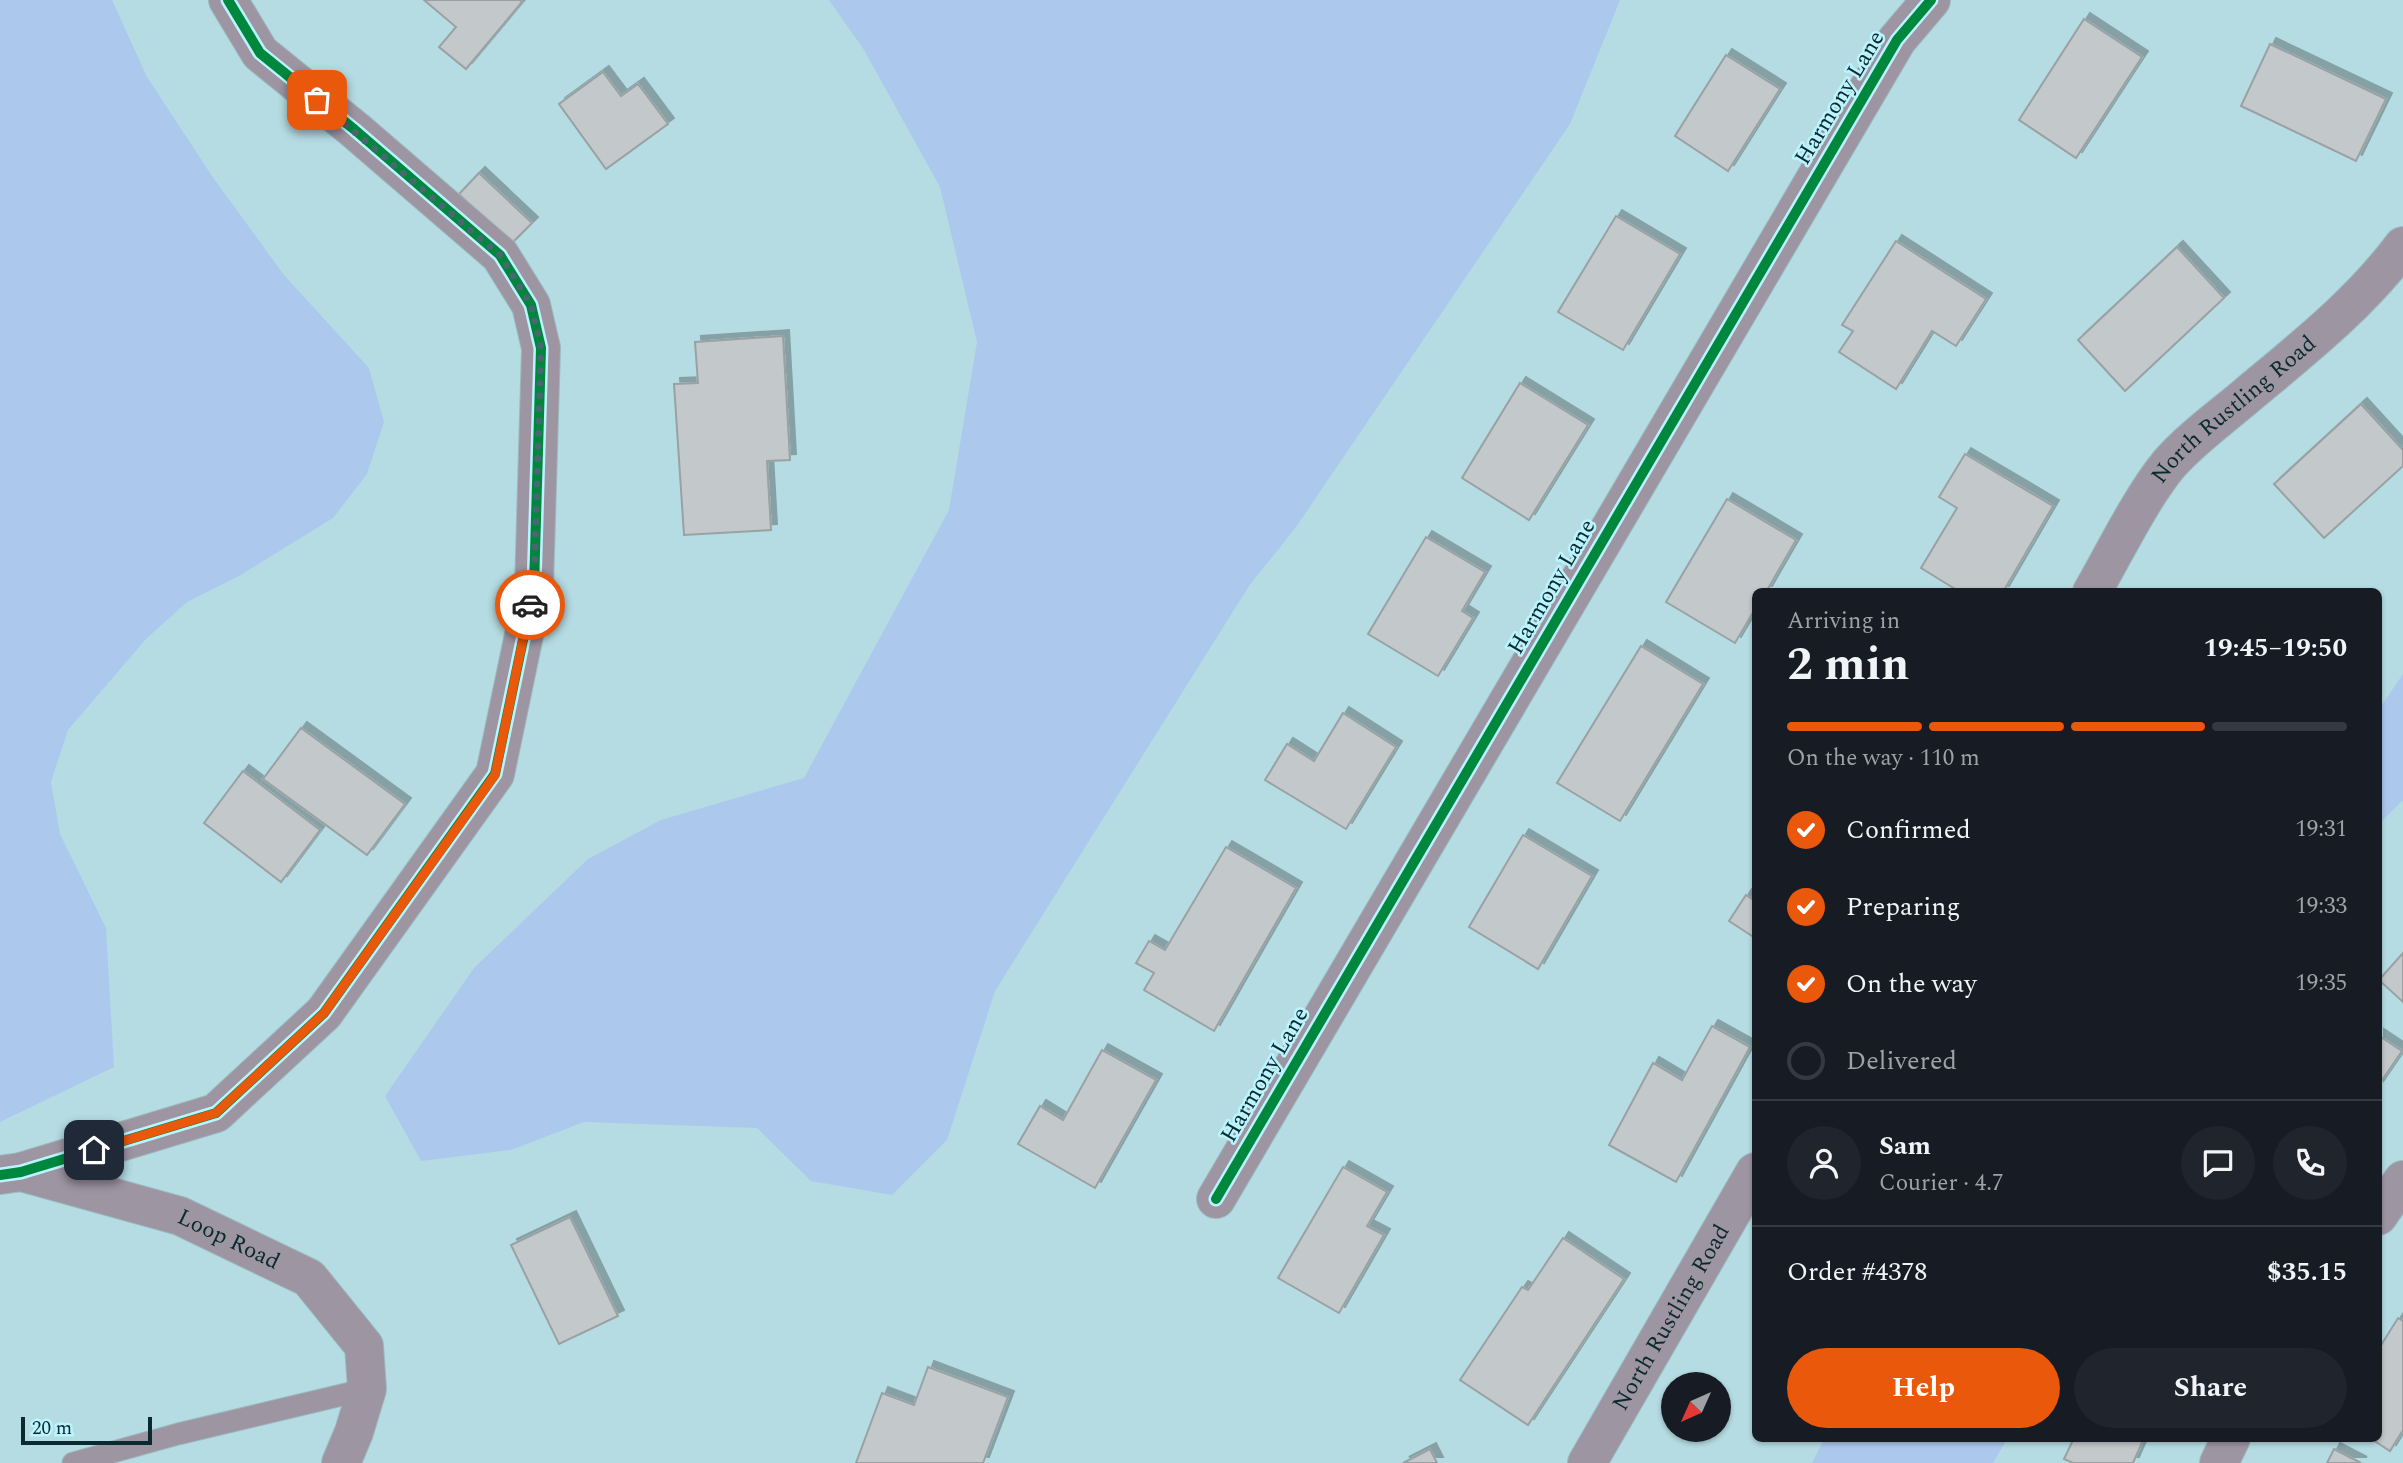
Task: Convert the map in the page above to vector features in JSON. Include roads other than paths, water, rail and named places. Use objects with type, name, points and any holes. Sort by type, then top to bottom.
[{"type":"street","name":"Loop Road","points":[[10,1173],[216,1113],[324,1013],[495,775],[534,587],[541,348],[531,305],[500,255],[355,130],[260,53],[228,0]]},
{"type":"street","name":"Harmony Lane","points":[[1216,1199],[1897,40],[1931,0]]},
{"type":"street","name":"North Rustling Road","points":[[2094,588],[2169,464],[2210,426],[2323,332],[2385,270],[2403,246]]},
{"type":"street","name":"Loop Road","points":[[10,1173],[180,1216],[309,1278],[364,1346],[367,1389]]},
{"type":"street","name":"North Rustling Road","points":[[1587,1463],[1752,1177]]},
{"type":"street","points":[[2382,1210],[2403,1180]]},
{"type":"street","points":[[341,1463],[367,1389]]},
{"type":"street","points":[[2218,1463],[2229,1442]]},
{"type":"lane","points":[[73,1463],[178,1434],[367,1389]]}]
